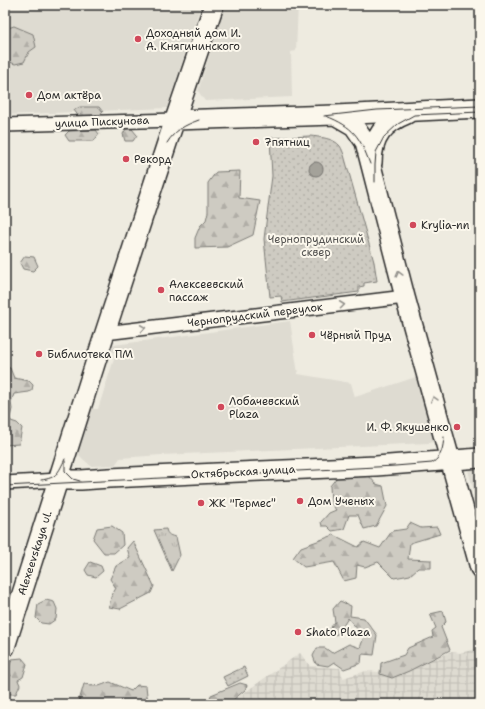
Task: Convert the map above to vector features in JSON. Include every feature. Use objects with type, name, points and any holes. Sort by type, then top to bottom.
[{"type":"street","points":[[175,120],[214,5]]},
{"type":"street","points":[[330,115],[480,108]]},
{"type":"street","points":[[371,169],[374,148],[383,128],[390,122],[414,111]]},
{"type":"street","points":[[330,115],[354,126],[365,142],[405,297],[480,568]]},
{"type":"street","name":"улица Пискунова","points":[[5,125],[330,115]]},
{"type":"street","name":"Alexeevskaya ul.","points":[[5,647],[105,333],[175,120]]},
{"type":"street","name":"Чернопрудский переулок","points":[[105,333],[405,297]]},
{"type":"street","name":"Октябрьская улица","points":[[5,483],[383,465],[480,458]]},
{"type":"shaded area","points":[[5,5],[201,5],[167,108],[5,115]]},
{"type":"shaded area","points":[[225,5],[298,5],[296,51],[291,52],[292,97],[205,101],[198,91]]},
{"type":"shaded area","points":[[313,162],[319,162],[323,166],[323,172],[319,176],[313,176],[309,172],[309,166]]},
{"type":"shaded area","points":[[290,321],[298,374],[351,383],[355,397],[416,377],[434,438],[433,442],[161,455],[120,458],[115,465],[91,466],[79,455],[78,450],[90,409],[98,409],[116,353],[111,351],[114,345]]},
{"type":"shaded area","points":[[467,466],[480,466],[480,515]]},
{"type":"shaded area","points":[[480,648],[480,703],[476,704],[234,704],[234,700],[300,653],[310,666],[340,668],[343,678],[366,671],[378,672],[402,662],[406,670],[450,652],[460,653]]},
{"type":"green space","points":[[14,26],[33,34],[36,47],[29,52],[24,62],[15,64],[5,60],[5,29]]},
{"type":"green space","points":[[80,107],[99,107],[103,112],[97,117],[79,117],[74,110]]},
{"type":"green space","points":[[126,129],[132,129],[137,135],[133,141],[125,141],[123,134]]},
{"type":"green space","points":[[96,130],[99,134],[94,141],[69,141],[65,135],[69,131]]},
{"type":"green space","name":"Чернопрудинский сквер","points":[[310,136],[322,137],[334,141],[342,149],[374,262],[377,281],[364,283],[364,286],[359,287],[359,292],[282,302],[281,296],[270,297],[264,239],[272,176],[270,138]]},
{"type":"green space","points":[[240,171],[239,198],[260,201],[253,235],[227,247],[195,248],[195,238],[200,226],[206,220],[208,212],[208,183],[216,172]]},
{"type":"green space","points":[[25,256],[34,257],[38,266],[33,271],[23,269],[20,263]]},
{"type":"green space","points":[[5,367],[10,368],[14,378],[29,381],[33,385],[32,390],[29,392],[14,394],[11,402],[11,421],[17,423],[22,428],[19,444],[5,445]]},
{"type":"green space","points":[[368,475],[376,484],[383,486],[387,506],[376,526],[364,529],[358,515],[349,515],[344,529],[332,531],[327,526],[322,526],[321,522],[329,513],[336,510],[331,503],[330,486],[337,477]]},
{"type":"green space","points":[[410,523],[421,528],[437,527],[440,534],[410,543],[408,559],[431,560],[431,568],[418,568],[410,575],[394,578],[378,562],[365,567],[357,565],[356,578],[344,581],[334,562],[304,567],[293,558],[301,547],[334,535],[358,547],[364,542],[380,548],[392,531],[406,529]]},
{"type":"green space","points":[[112,526],[122,533],[123,545],[114,553],[104,553],[93,539],[97,528]]},
{"type":"green space","points":[[166,529],[168,534],[176,537],[180,555],[172,571],[154,530]]},
{"type":"green space","points":[[133,541],[154,586],[151,593],[120,609],[109,607],[111,597],[116,588],[110,579],[116,566],[130,558],[127,548]]},
{"type":"green space","points":[[90,562],[101,566],[103,571],[96,577],[88,575],[85,570]]},
{"type":"green space","points":[[46,600],[54,602],[57,609],[56,619],[49,624],[41,623],[36,618],[38,604]]},
{"type":"green space","points":[[340,601],[351,606],[350,616],[364,618],[377,635],[374,655],[362,654],[361,663],[344,669],[334,662],[328,666],[316,664],[313,656],[317,648],[325,648],[332,653],[349,644],[360,648],[364,637],[348,618],[338,634],[328,636],[327,632],[335,622],[333,609]]},
{"type":"green space","points":[[443,611],[446,622],[441,627],[450,650],[392,678],[380,674],[381,663],[404,655],[408,648],[433,637],[432,631],[436,628],[430,614]]},
{"type":"green space","points":[[22,658],[27,664],[23,677],[18,680],[20,685],[16,694],[7,694],[5,681],[6,677],[11,676],[8,670],[12,659]]},
{"type":"green space","points":[[244,667],[248,676],[228,686],[223,677]]},
{"type":"green space","points":[[110,682],[131,691],[137,685],[146,686],[148,704],[73,704],[79,701],[84,684],[99,686]]},
{"type":"green space","points":[[240,683],[247,685],[245,690],[233,700],[232,704],[208,703],[211,695]]},
{"type":"tram line","points":[[324,116],[377,110],[480,106]]},
{"type":"tram line","points":[[375,182],[376,152],[384,137],[398,124],[414,115],[480,112]]},
{"type":"tram line","points":[[326,116],[343,124],[355,134],[363,147],[370,164]]},
{"type":"tram line","points":[[167,143],[181,128],[199,120]]},
{"type":"tram line","points":[[5,486],[432,463],[440,455],[444,437]]},
{"type":"tram line","points":[[41,480],[54,476],[61,468],[65,459]]},
{"type":"tram line","points":[[65,461],[65,471],[73,479],[80,481]]},
{"type":"place","name":"Доходный дом И. А. Княгининского","points":[[138,39]]},
{"type":"place","name":"Дом актёра","points":[[29,95]]},
{"type":"place","name":"7пятниц","points":[[256,142]]},
{"type":"place","name":"Рекорд","points":[[126,159]]},
{"type":"place","name":"Krylia-nn","points":[[413,225]]},
{"type":"place","name":"Алексеевский пассаж","points":[[161,290]]},
{"type":"place","name":"Чёрный Пруд","points":[[312,335]]},
{"type":"place","name":"Библиотека ПМ","points":[[39,354]]},
{"type":"place","name":"Лобачевский Plaza","points":[[221,407]]},
{"type":"place","name":"И. Ф. Якушенко","points":[[457,427]]},
{"type":"place","name":"Дом Ученых","points":[[300,501]]},
{"type":"place","name":"ЖК \"Гермес\"","points":[[201,503]]},
{"type":"place","name":"Shato Plaza","points":[[298,632]]}]
